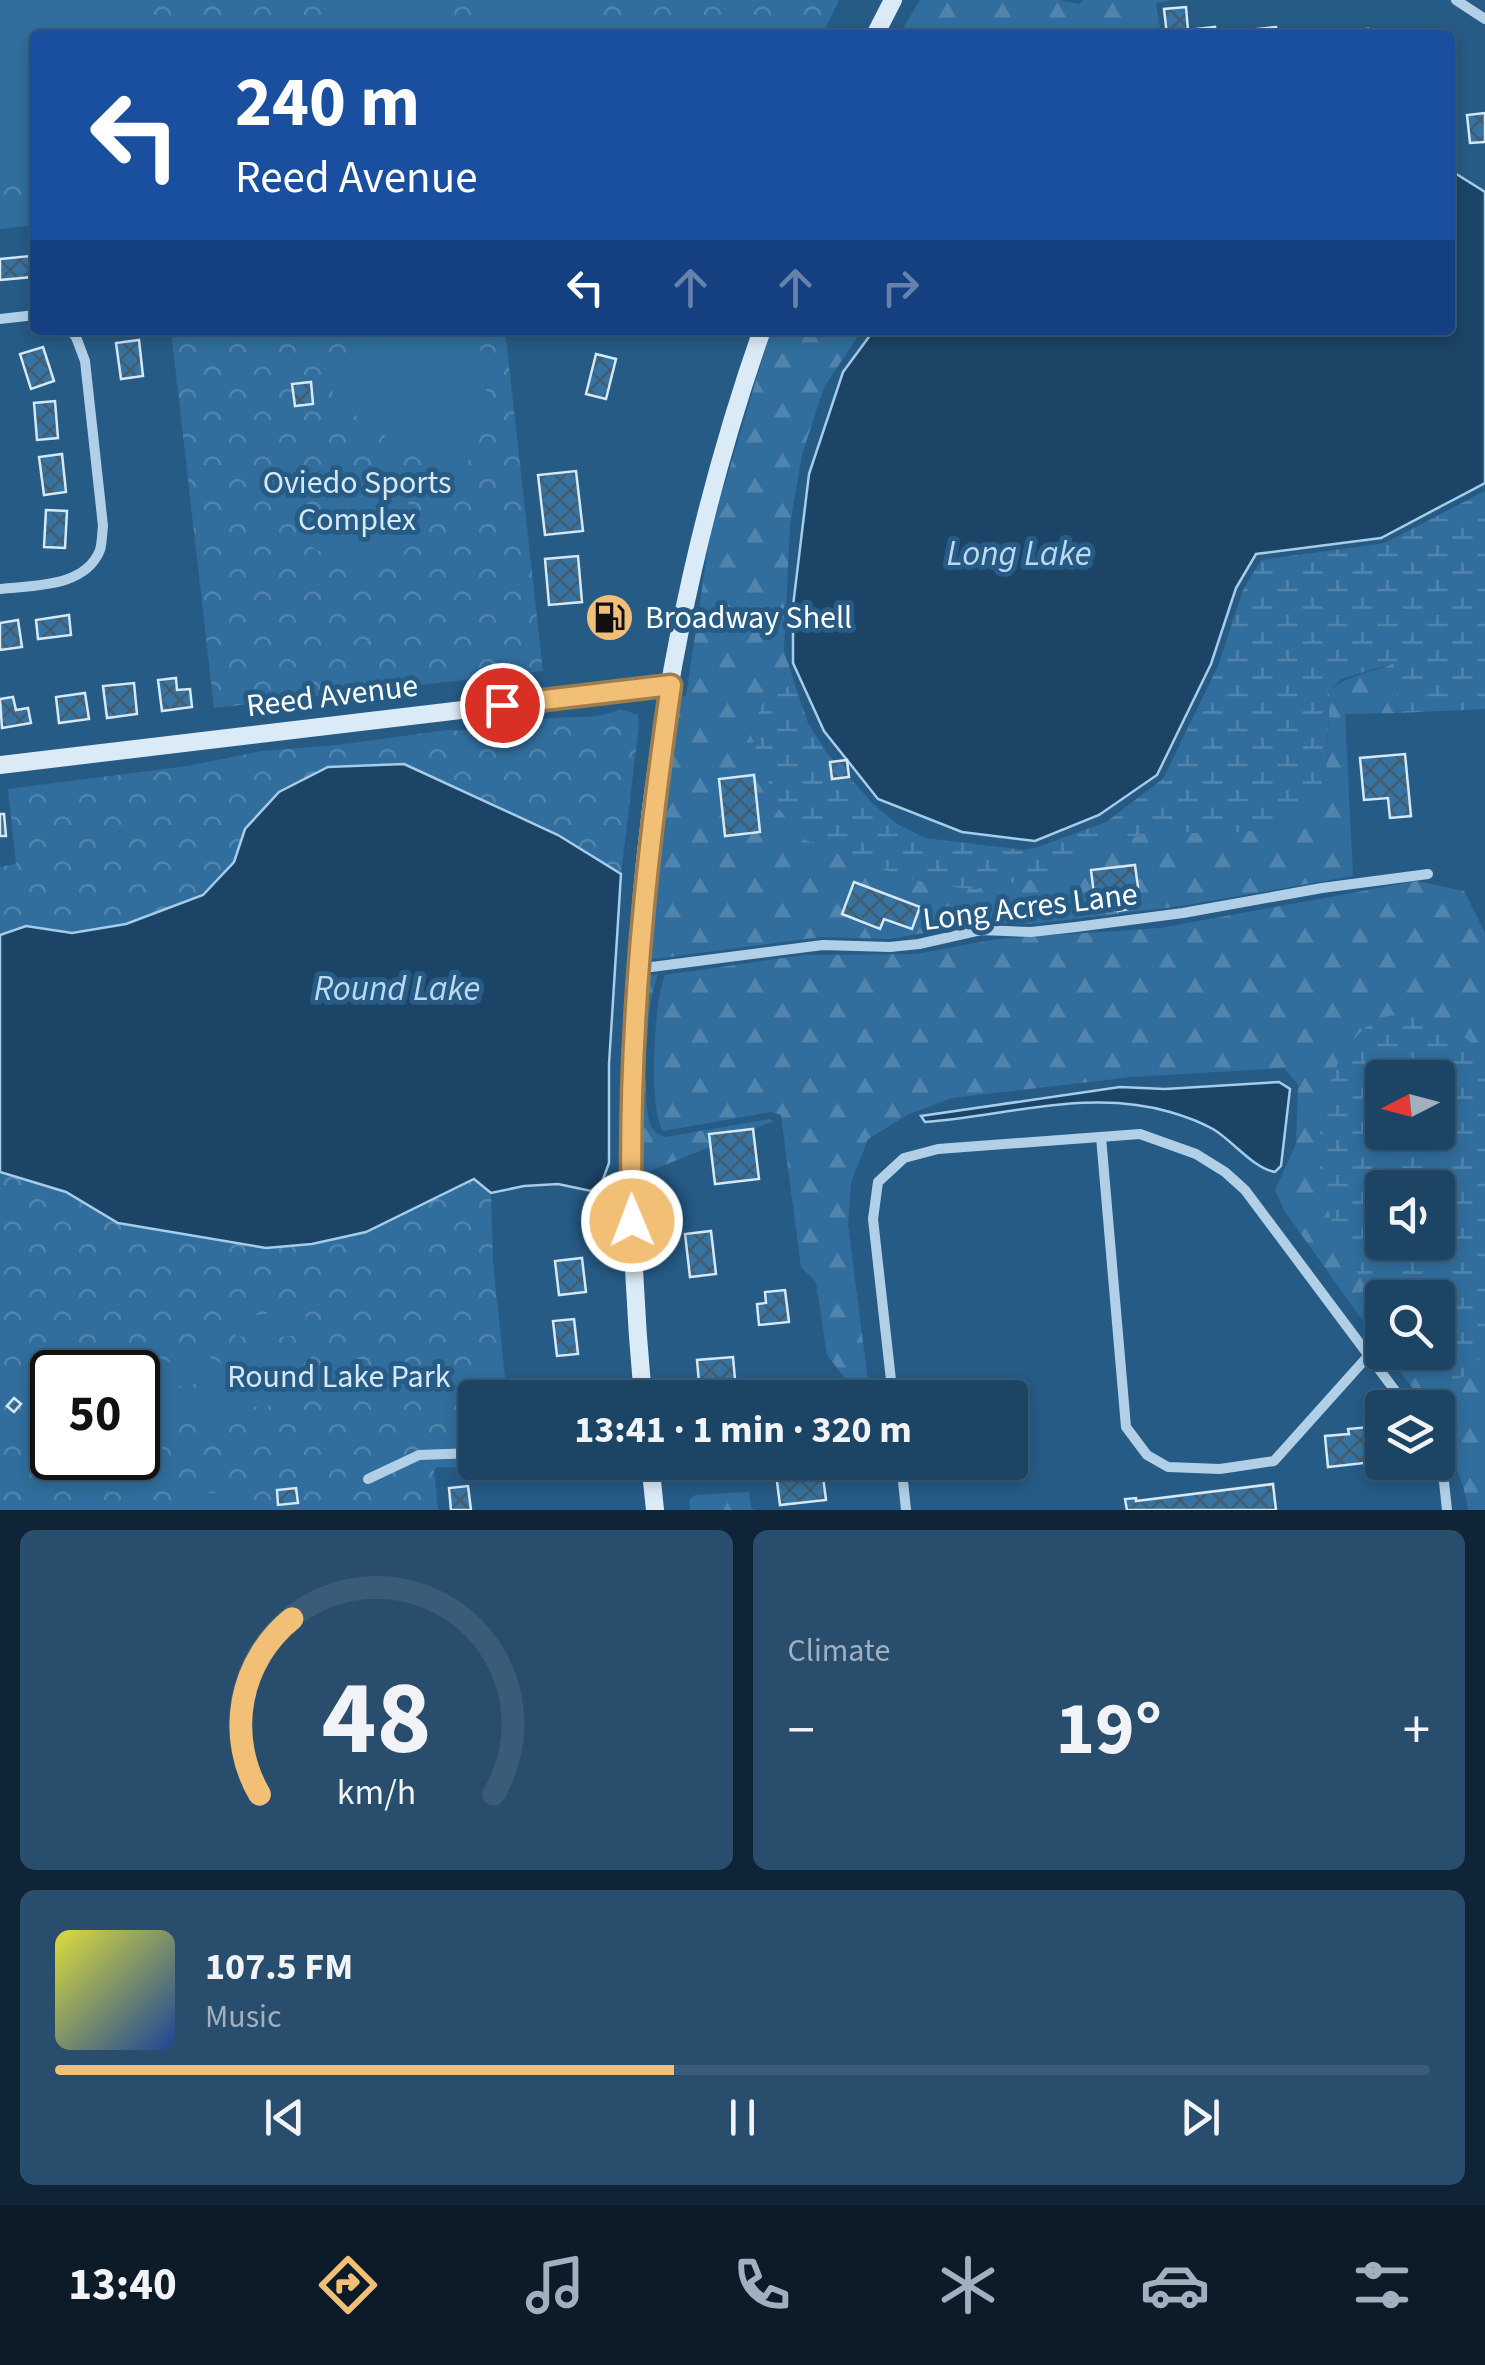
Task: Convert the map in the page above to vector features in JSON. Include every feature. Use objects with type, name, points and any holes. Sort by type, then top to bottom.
[{"type":"main road","points":[[878,30],[893,0]]},
{"type":"main road","points":[[641,1380],[634,1300],[630,1143],[636,969],[650,831],[671,685],[700,538],[761,335]]},
{"type":"main road","name":"Reed Avenue","points":[[0,766],[671,685]]},
{"type":"main road","points":[[652,1480],[655,1510]]},
{"type":"street","points":[[1456,0],[1485,19]]},
{"type":"street","points":[[0,319],[30,316]]},
{"type":"street","points":[[0,589],[64,581],[82,573],[100,551],[103,526],[86,361],[75,335]]},
{"type":"street","name":"Long Acres Lane","points":[[636,969],[823,944],[920,944],[980,930],[1031,932],[1076,927],[1428,874]]},
{"type":"street","points":[[891,1380],[873,1219],[878,1182],[904,1158],[938,1149],[1140,1134],[1196,1154],[1226,1172],[1245,1190],[1365,1351]]},
{"type":"street","points":[[1102,1137],[1126,1427],[1147,1454],[1168,1467],[1185,1468],[1220,1469],[1274,1461],[1365,1358]]},
{"type":"street","points":[[1379,1370],[1394,1390]]},
{"type":"street","points":[[368,1480],[419,1455],[458,1452]]},
{"type":"street","points":[[903,1480],[906,1510]]},
{"type":"street","points":[[1443,1480],[1447,1510]]},
{"type":"green space","points":[[0,0],[839,0],[824,30],[30,30],[30,226],[0,229]]},
{"type":"green space","points":[[0,0],[153,0],[148,30],[30,30],[30,170],[0,181]]},
{"type":"green space","points":[[317,0],[453,0],[456,30],[348,30],[336,23]]},
{"type":"green space","points":[[493,0],[610,0],[586,24],[573,30],[496,30]]},
{"type":"green space","points":[[920,0],[1058,0],[1080,4],[1083,0],[1172,0],[1156,3],[1160,30],[902,30]]},
{"type":"green space","name":"Oviedo Sports Complex","points":[[172,335],[506,335],[543,671],[214,708]]},
{"type":"green space","points":[[376,335],[475,335],[486,386],[485,418],[478,444],[453,484],[333,399],[332,381]]},
{"type":"green space","points":[[770,335],[859,335],[824,387],[802,455],[790,525],[784,650],[794,682],[763,702],[750,732],[778,808],[850,860],[938,886],[973,889],[1056,876],[1102,841],[1170,831],[1222,835],[1261,829],[1315,803],[1326,770],[1330,691],[1352,677],[1394,663],[1398,713],[1345,714],[1353,876],[1181,906],[1075,919],[1030,924],[979,923],[890,939],[822,937],[646,960],[658,832],[678,697],[686,696],[710,534]]},
{"type":"green space","points":[[366,468],[429,521],[415,539],[385,560],[353,564],[318,551],[299,538],[349,470]]},
{"type":"green space","points":[[1485,491],[1485,709],[1398,713],[1394,663],[1341,679],[1330,691],[1326,770],[1315,803],[1261,829],[1222,835],[1170,831],[1102,841],[1056,876],[973,889],[938,886],[850,860],[803,839],[778,808],[750,732],[763,702],[794,682],[808,723],[827,753],[873,804],[897,824],[925,838],[1024,850],[1106,822],[1163,779],[1218,666],[1243,590],[1261,560],[1385,543]]},
{"type":"green space","points":[[620,709],[638,715],[639,724],[621,874],[558,835],[404,764],[245,829],[234,862],[203,895],[126,924],[72,933],[26,926],[0,935],[0,867],[16,864],[8,789],[187,766],[262,751],[594,716]]},
{"type":"green space","points":[[1417,881],[1464,891],[1485,933],[1485,1510],[1468,1510],[1455,1466],[1455,1390],[1414,1390],[1399,1370],[1455,1370],[1455,1280],[1365,1280],[1365,1324],[1284,1210],[1275,1190],[1296,1144],[1298,1085],[1284,1068],[1132,1077],[952,1098],[909,1114],[868,1139],[851,1183],[848,1224],[868,1380],[846,1380],[827,1355],[816,1282],[801,1267],[781,1115],[771,1112],[663,1131],[655,1101],[654,1054],[665,975],[804,955],[916,954],[997,939],[1160,928]]},
{"type":"green space","points":[[658,974],[648,1025],[646,1068],[647,1106],[653,1129],[665,1137],[774,1121],[640,1175],[645,976]]},
{"type":"green space","points":[[1426,1014],[1467,1039],[1485,1062],[1485,1352],[1466,1376],[1433,1384],[1423,1370],[1455,1370],[1455,1280],[1365,1280],[1365,1284],[1330,1216],[1320,1165],[1324,1107],[1343,1054],[1359,1034],[1379,1019]]},
{"type":"green space","name":"Round Lake Park","points":[[0,1172],[66,1192],[118,1223],[266,1248],[457,1189],[474,1179],[491,1193],[493,1262],[505,1380],[458,1380],[458,1467],[434,1470],[438,1510],[0,1510]]},
{"type":"green space","points":[[296,1310],[297,1315],[305,1314],[307,1328],[299,1329],[299,1335],[246,1341],[245,1336],[236,1337],[235,1323],[243,1322],[243,1317]]},
{"type":"green space","points":[[300,1343],[301,1348],[310,1347],[311,1360],[303,1362],[303,1367],[250,1374],[249,1369],[240,1370],[239,1356],[247,1355],[247,1349]]},
{"type":"green space","points":[[210,1357],[211,1363],[220,1362],[221,1375],[213,1377],[213,1382],[160,1388],[160,1364]]},
{"type":"green space","points":[[304,1376],[305,1381],[314,1380],[315,1394],[307,1395],[307,1401],[254,1407],[253,1402],[245,1403],[243,1389],[251,1388],[251,1382]]},
{"type":"green space","points":[[214,1391],[215,1397],[224,1396],[225,1409],[217,1411],[217,1416],[164,1423],[160,1417],[161,1398]]},
{"type":"green space","points":[[241,1491],[242,1510],[179,1510],[178,1495]]},
{"type":"green space","points":[[749,1492],[751,1508],[755,1510],[690,1510],[689,1500],[695,1495]]},
{"type":"water","name":"Long Lake","points":[[1455,173],[1485,192],[1485,483],[1381,538],[1256,554],[1236,588],[1211,664],[1157,775],[1099,815],[1035,841],[962,832],[878,799],[824,731],[793,663],[793,606],[809,474],[843,372],[870,335],[1455,335]]},
{"type":"water","name":"Round Lake","points":[[404,764],[558,835],[621,874],[609,1064],[609,1163],[602,1182],[591,1191],[558,1184],[491,1193],[474,1179],[366,1232],[312,1244],[266,1248],[118,1223],[66,1192],[0,1172],[0,935],[26,926],[72,933],[126,924],[203,895],[234,862],[245,829],[279,792],[328,767]]},
{"type":"water","points":[[1279,1082],[1290,1089],[1281,1166],[1275,1172],[1259,1165],[1208,1126],[1140,1105],[1078,1103],[925,1122],[921,1116],[1120,1087],[1165,1089]]},
{"type":"building","points":[[1186,7],[1188,30],[1166,30],[1164,9]]},
{"type":"building","points":[[1485,113],[1485,142],[1470,143],[1467,115]]},
{"type":"building","points":[[30,256],[30,277],[0,280],[0,259]]},
{"type":"building","points":[[139,340],[143,376],[121,379],[116,343]]},
{"type":"building","points":[[43,347],[54,381],[31,389],[20,354]]},
{"type":"building","points":[[596,354],[616,359],[606,399],[586,394]]},
{"type":"building","points":[[311,382],[313,404],[295,406],[292,384]]},
{"type":"building","points":[[55,401],[58,438],[37,440],[34,403]]},
{"type":"building","points":[[62,454],[66,492],[44,495],[39,457]]},
{"type":"building","points":[[576,471],[583,531],[545,535],[538,475]]},
{"type":"building","points":[[46,510],[67,511],[65,548],[44,547]]},
{"type":"building","points":[[578,556],[582,602],[549,605],[545,559]]},
{"type":"building","points":[[69,615],[71,635],[38,639],[36,620]]},
{"type":"building","points":[[18,620],[22,647],[0,650],[0,623]]},
{"type":"building","points":[[176,678],[177,690],[190,689],[192,707],[162,711],[158,680]]},
{"type":"building","points":[[134,683],[137,714],[107,718],[103,686]]},
{"type":"building","points":[[85,693],[89,719],[59,723],[56,697]]},
{"type":"building","points":[[13,697],[16,710],[28,708],[31,723],[2,728],[0,699]]},
{"type":"building","points":[[1405,754],[1411,816],[1390,818],[1388,798],[1364,800],[1360,758]]},
{"type":"building","points":[[847,760],[849,777],[832,779],[830,762]]},
{"type":"building","points":[[754,775],[760,832],[725,836],[719,779]]},
{"type":"building","points":[[0,814],[4,814],[6,836],[0,836]]},
{"type":"building","points":[[1135,865],[1138,887],[1126,889],[1128,909],[1118,911],[1116,901],[1095,903],[1091,870]]},
{"type":"building","points":[[854,882],[920,907],[912,929],[884,919],[880,929],[842,914]]},
{"type":"building","points":[[753,1129],[759,1179],[715,1184],[709,1134]]},
{"type":"building","points":[[711,1231],[716,1274],[690,1277],[685,1234]]},
{"type":"building","points":[[582,1258],[586,1292],[559,1295],[555,1261]]},
{"type":"building","points":[[785,1290],[789,1322],[759,1325],[757,1304],[766,1303],[765,1292]]},
{"type":"building","points":[[574,1319],[578,1354],[557,1356],[553,1321]]},
{"type":"building","points":[[733,1357],[735,1379],[699,1380],[697,1360]]},
{"type":"building","points":[[14,1398],[21,1404],[14,1412],[7,1406]]},
{"type":"building","points":[[1365,1427],[1365,1463],[1328,1467],[1325,1436],[1349,1434],[1348,1429]]},
{"type":"building","points":[[777,1480],[823,1480],[826,1500],[780,1505]]},
{"type":"building","points":[[1273,1484],[1276,1510],[1127,1510],[1125,1499],[1136,1501]]},
{"type":"building","points":[[468,1486],[471,1510],[451,1510],[449,1488]]},
{"type":"building","points":[[296,1488],[298,1503],[278,1505],[277,1490]]},
{"type":"place","name":"Broadway Shell","points":[[610,617]]},
{"type":"route","points":[[502,705],[671,685],[636,969],[631,1063],[632,1221]]}]
